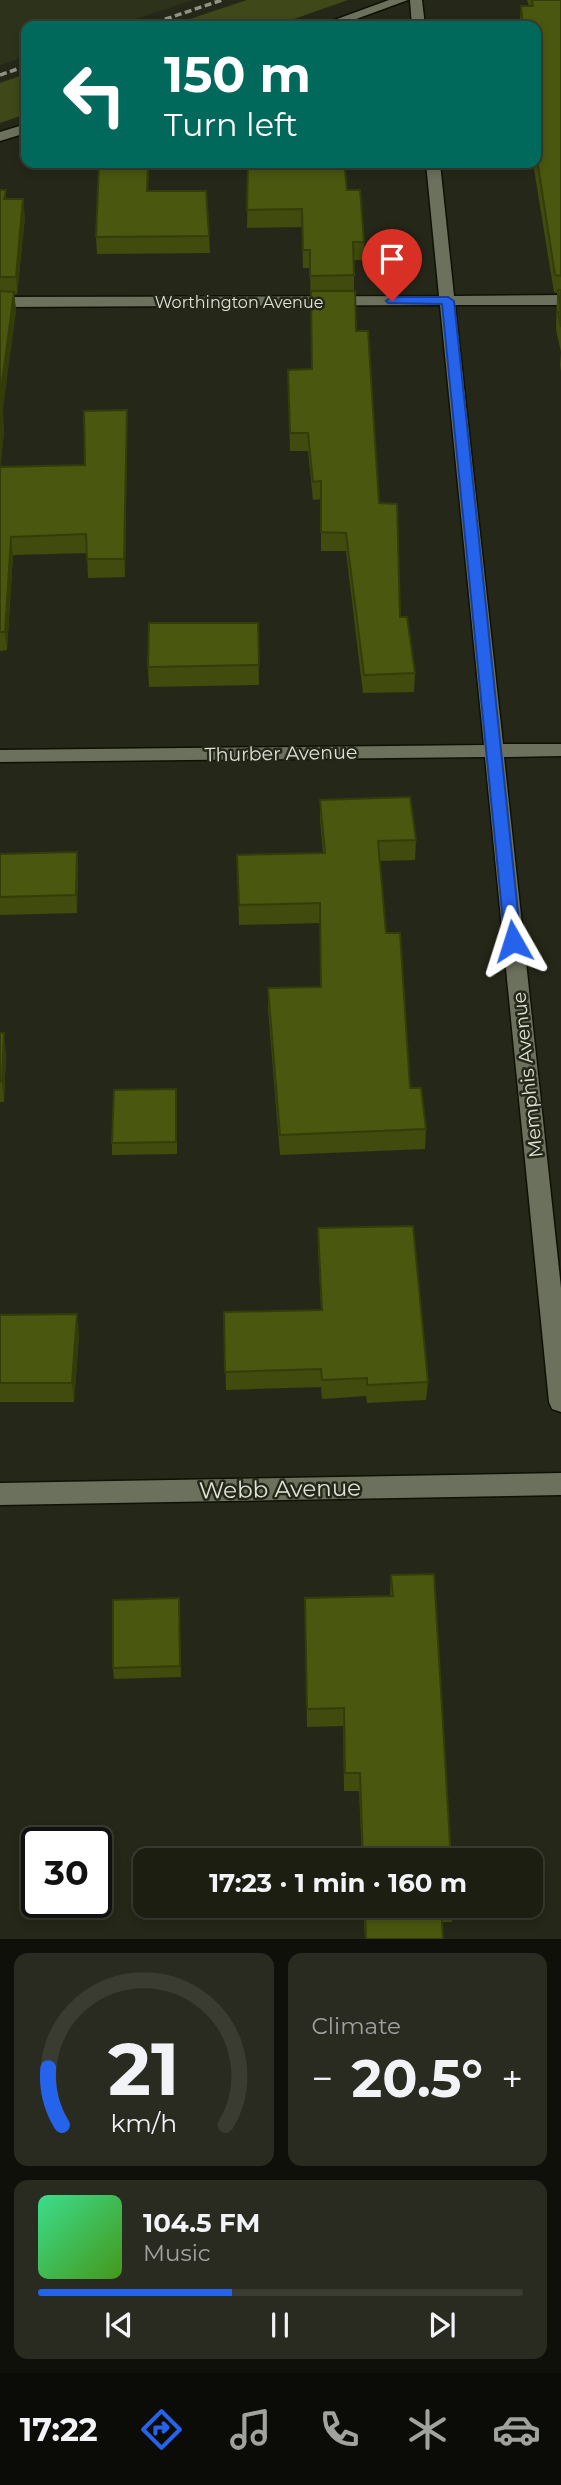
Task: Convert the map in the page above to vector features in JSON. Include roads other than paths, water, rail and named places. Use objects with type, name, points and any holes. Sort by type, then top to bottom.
[{"type":"street","points":[[341,21],[402,0]]},
{"type":"street","points":[[416,0],[418,21]]},
{"type":"street","points":[[0,137],[21,130]]},
{"type":"street","name":"Memphis Avenue","points":[[434,168],[561,1402]]},
{"type":"street","name":"Worthington Avenue","points":[[0,302],[561,300]]},
{"type":"street","name":"Thurber Avenue","points":[[0,756],[561,750]]},
{"type":"street","name":"Webb Avenue","points":[[0,1494],[561,1484]]},
{"type":"railway","points":[[160,21],[222,0]]},
{"type":"railway","points":[[0,75],[21,68]]}]
